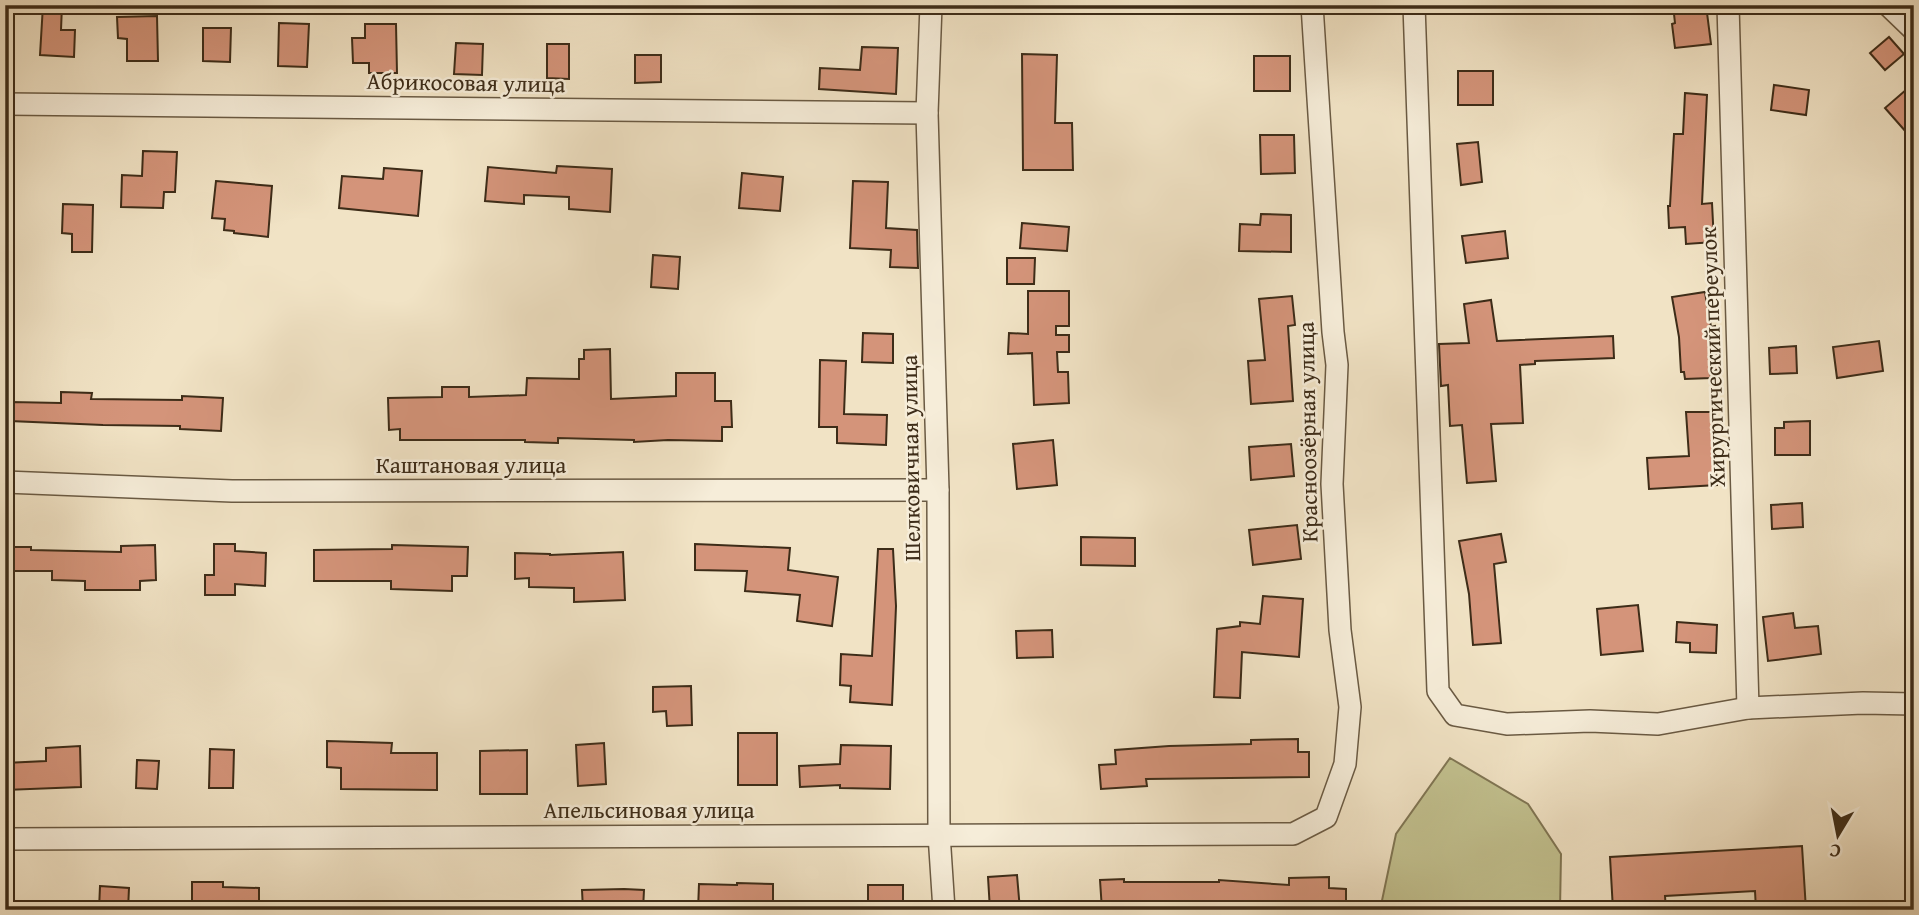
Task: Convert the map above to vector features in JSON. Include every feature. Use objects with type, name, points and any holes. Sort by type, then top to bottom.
[{"type":"street","name":"Шелковичная улица","points":[[931,5],[927,113],[938,490],[939,834],[944,910]]},
{"type":"street","name":"Красноозёрная улица","points":[[1293,834],[1326,817],[1345,764],[1350,707],[1340,630],[1332,484],[1337,365],[1312,5]]},
{"type":"street","points":[[1414,5],[1438,691],[1455,715],[1507,724],[1590,721],[1658,724],[1748,708],[1863,703],[1914,704]]},
{"type":"street","name":"Хирургический переулок","points":[[1728,5],[1748,708]]},
{"type":"street","points":[[1888,5],[1914,30]]},
{"type":"street","name":"Абрикосовая улица","points":[[5,104],[927,113]]},
{"type":"street","name":"Каштановая улица","points":[[5,482],[232,491],[938,490]]},
{"type":"street","name":"Апельсиновая улица","points":[[5,839],[1293,834]]},
{"type":"shaded area","points":[[1450,758],[1528,804],[1561,854],[1560,910],[1380,910],[1396,834]]},
{"type":"building","points":[[43,5],[62,5],[61,30],[75,30],[74,57],[40,55]]},
{"type":"building","points":[[1673,5],[1706,5],[1711,44],[1675,48]]},
{"type":"building","points":[[157,16],[158,61],[127,61],[127,39],[118,38],[117,17]]},
{"type":"building","points":[[279,23],[309,24],[307,67],[278,66]]},
{"type":"building","points":[[365,24],[396,24],[397,73],[369,73],[369,63],[353,63],[352,38],[365,38]]},
{"type":"building","points":[[203,28],[231,28],[230,62],[203,61]]},
{"type":"building","points":[[1889,37],[1904,54],[1885,70],[1870,53]]},
{"type":"building","points":[[456,43],[483,44],[482,75],[454,74]]},
{"type":"building","points":[[547,44],[569,44],[569,79],[547,78]]},
{"type":"building","points":[[862,47],[898,48],[896,94],[819,89],[820,68],[860,70]]},
{"type":"building","points":[[1022,54],[1057,55],[1055,123],[1072,123],[1073,170],[1023,170]]},
{"type":"building","points":[[635,55],[661,55],[661,82],[635,83]]},
{"type":"building","points":[[1254,56],[1290,56],[1290,91],[1254,91]]},
{"type":"building","points":[[1458,71],[1493,71],[1493,105],[1458,105]]},
{"type":"building","points":[[1914,83],[1914,141],[1885,108]]},
{"type":"building","points":[[1774,85],[1809,90],[1806,115],[1771,110]]},
{"type":"building","points":[[1685,93],[1707,95],[1702,204],[1712,203],[1714,242],[1686,244],[1685,227],[1669,228],[1668,206],[1674,134],[1683,134]]},
{"type":"building","points":[[1260,135],[1294,135],[1295,173],[1261,174]]},
{"type":"building","points":[[1478,142],[1482,182],[1461,185],[1457,144]]},
{"type":"building","points":[[143,151],[177,152],[175,192],[164,192],[163,208],[121,207],[122,175],[142,176]]},
{"type":"building","points":[[557,166],[612,169],[610,212],[569,209],[569,197],[524,195],[524,204],[485,201],[488,167],[556,173]]},
{"type":"building","points":[[384,168],[422,171],[418,216],[339,208],[342,176],[383,179]]},
{"type":"building","points":[[742,173],[783,177],[780,211],[739,208]]},
{"type":"building","points":[[216,181],[272,186],[268,237],[224,230],[225,219],[212,218]]},
{"type":"building","points":[[853,181],[888,182],[886,228],[917,230],[918,268],[890,267],[891,250],[850,248]]},
{"type":"building","points":[[63,204],[93,205],[92,252],[72,252],[72,234],[62,233]]},
{"type":"building","points":[[1261,214],[1291,215],[1291,252],[1239,251],[1240,224],[1260,225]]},
{"type":"building","points":[[1022,223],[1069,227],[1067,251],[1020,248]]},
{"type":"building","points":[[1505,231],[1508,258],[1466,263],[1462,236]]},
{"type":"building","points":[[653,255],[680,257],[678,289],[651,287]]},
{"type":"building","points":[[1007,258],[1035,258],[1034,284],[1007,284]]},
{"type":"building","points":[[1028,291],[1069,291],[1069,326],[1056,326],[1056,335],[1069,335],[1069,352],[1057,352],[1058,372],[1068,372],[1069,403],[1034,405],[1032,353],[1008,354],[1009,333],[1028,334]]},
{"type":"building","points":[[1705,292],[1711,327],[1715,326],[1718,370],[1710,370],[1711,378],[1685,379],[1684,372],[1681,372],[1679,337],[1672,297]]},
{"type":"building","points":[[1292,296],[1295,325],[1288,326],[1293,401],[1251,404],[1248,361],[1265,360],[1259,299]]},
{"type":"building","points":[[1491,300],[1497,341],[1613,336],[1614,358],[1535,361],[1535,364],[1520,365],[1523,423],[1491,424],[1496,481],[1467,483],[1462,425],[1450,426],[1448,385],[1441,386],[1439,344],[1469,343],[1464,304]]},
{"type":"building","points":[[863,333],[893,334],[893,363],[862,362]]},
{"type":"building","points":[[1879,341],[1883,371],[1837,378],[1833,347]]},
{"type":"building","points":[[1796,346],[1797,373],[1770,374],[1769,348]]},
{"type":"building","points":[[610,349],[611,399],[676,396],[676,373],[715,373],[715,401],[731,401],[732,427],[722,427],[722,441],[634,442],[558,438],[558,443],[525,440],[400,440],[400,429],[389,430],[388,398],[442,397],[442,387],[469,387],[469,397],[526,395],[527,378],[579,379],[579,359],[584,359],[584,350]]},
{"type":"building","points":[[820,360],[846,361],[844,414],[887,415],[886,445],[837,443],[837,427],[819,427]]},
{"type":"building","points":[[61,392],[92,393],[91,399],[182,400],[182,396],[223,398],[221,431],[180,429],[180,426],[10,421],[11,402],[61,403]]},
{"type":"building","points":[[1686,412],[1712,412],[1717,485],[1649,489],[1647,458],[1689,456]]},
{"type":"building","points":[[1810,421],[1810,455],[1775,455],[1775,428],[1784,428],[1784,422]]},
{"type":"building","points":[[1053,440],[1057,485],[1017,489],[1013,444]]},
{"type":"building","points":[[1291,444],[1294,476],[1251,480],[1249,447]]},
{"type":"building","points":[[1802,503],[1803,527],[1772,529],[1771,505]]},
{"type":"building","points":[[1297,525],[1301,559],[1253,565],[1249,530]]},
{"type":"building","points":[[1501,534],[1506,562],[1494,564],[1501,643],[1473,645],[1469,594],[1459,541]]},
{"type":"building","points":[[1081,537],[1135,538],[1135,566],[1081,565]]},
{"type":"building","points":[[214,544],[235,544],[235,551],[266,553],[265,586],[235,584],[235,595],[205,595],[205,575],[214,575]]},
{"type":"building","points":[[695,544],[790,548],[788,570],[838,577],[832,626],[797,621],[800,595],[745,591],[747,571],[695,570]]},
{"type":"building","points":[[155,545],[156,580],[140,581],[140,590],[85,590],[85,581],[52,580],[52,571],[5,571],[5,547],[121,552],[121,546]]},
{"type":"building","points":[[392,545],[468,547],[467,576],[452,576],[452,591],[391,589],[391,581],[314,581],[314,550],[392,549]]},
{"type":"building","points":[[878,549],[893,549],[896,606],[892,705],[850,702],[851,686],[840,685],[841,654],[872,656]]},
{"type":"building","points":[[623,552],[625,600],[574,602],[574,588],[529,587],[529,578],[515,579],[515,553],[550,555]]},
{"type":"building","points":[[1263,596],[1303,599],[1299,657],[1242,652],[1240,698],[1214,697],[1217,629],[1240,626],[1240,622],[1260,624]]},
{"type":"building","points":[[1638,605],[1643,651],[1601,655],[1597,609]]},
{"type":"building","points":[[1793,613],[1795,628],[1818,626],[1821,654],[1768,661],[1763,617]]},
{"type":"building","points":[[1677,622],[1717,625],[1716,653],[1690,652],[1690,643],[1676,642]]},
{"type":"building","points":[[1052,630],[1053,657],[1017,658],[1016,631]]},
{"type":"building","points":[[691,686],[692,725],[667,726],[666,711],[653,712],[653,687]]},
{"type":"building","points":[[738,733],[777,733],[777,785],[738,785]]},
{"type":"building","points":[[1298,739],[1298,752],[1309,752],[1309,777],[1146,779],[1147,786],[1101,789],[1099,765],[1116,764],[1115,750],[1251,744],[1251,740]]},
{"type":"building","points":[[327,741],[392,743],[391,753],[437,753],[437,790],[341,789],[341,768],[327,767]]},
{"type":"building","points":[[604,743],[606,784],[578,786],[576,745]]},
{"type":"building","points":[[841,745],[891,746],[890,789],[840,788],[840,785],[800,787],[799,766],[840,764]]},
{"type":"building","points":[[80,746],[81,787],[5,790],[5,763],[46,761],[46,748]]},
{"type":"building","points":[[210,749],[234,750],[233,788],[209,788]]},
{"type":"building","points":[[527,750],[527,794],[480,794],[480,751]]},
{"type":"building","points":[[137,760],[159,761],[157,789],[136,788]]},
{"type":"building","points":[[1802,846],[1806,910],[1756,910],[1755,891],[1665,896],[1666,910],[1613,910],[1610,857]]},
{"type":"building","points":[[1017,875],[1020,910],[990,910],[988,877]]},
{"type":"building","points":[[1329,877],[1329,888],[1346,889],[1346,905],[1255,905],[1255,910],[1102,910],[1100,880],[1219,880],[1289,885],[1289,878]]},
{"type":"building","points":[[192,882],[223,882],[223,887],[259,888],[259,910],[192,910]]},
{"type":"building","points":[[699,884],[773,884],[773,910],[698,910]]},
{"type":"building","points":[[868,885],[903,885],[903,910],[868,910]]},
{"type":"building","points":[[100,886],[129,888],[128,910],[99,910]]},
{"type":"building","points":[[582,890],[644,890],[643,910],[583,910]]}]
